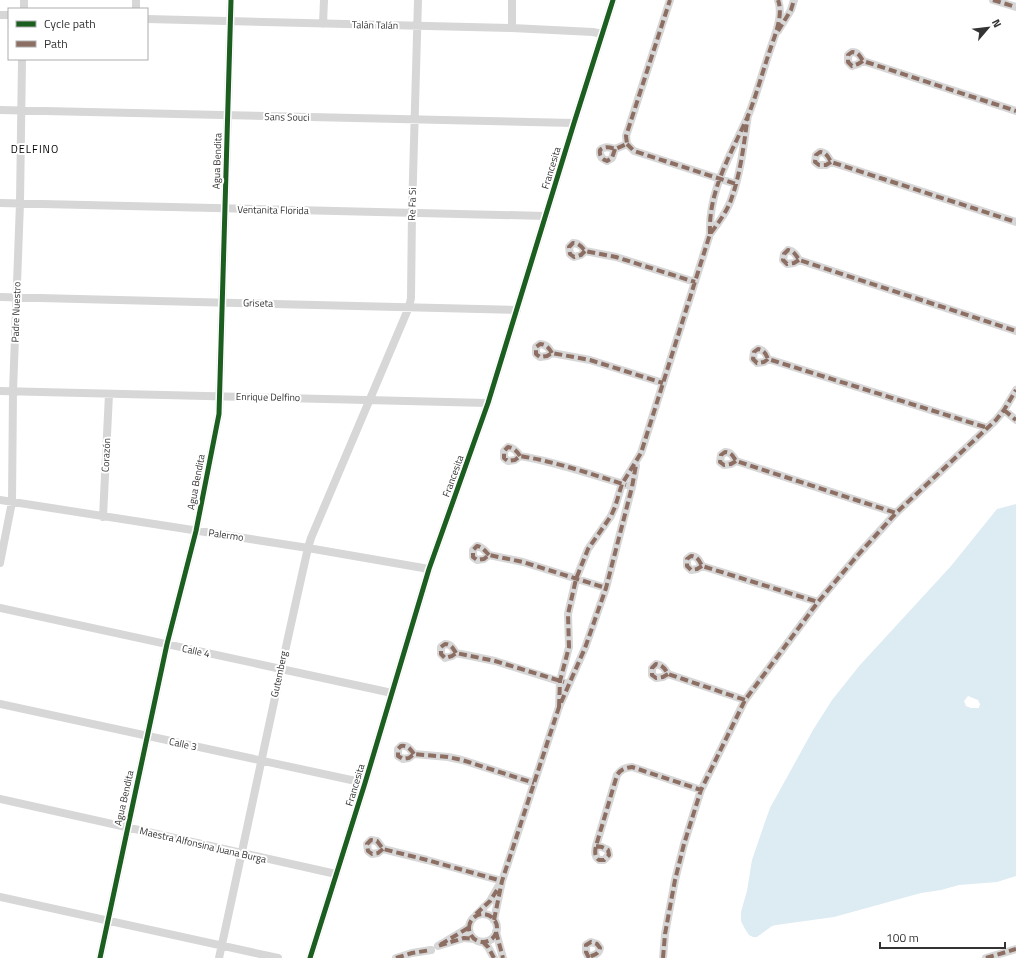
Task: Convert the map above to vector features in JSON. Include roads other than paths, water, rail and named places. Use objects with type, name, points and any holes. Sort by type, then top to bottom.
[{"type":"street","name":"Agua Bendita","points":[[100,958],[167,644],[196,531],[219,414],[231,0]]},
{"type":"street","points":[[323,24],[324,0]]},
{"type":"street","name":"Re Fa Si","points":[[369,399],[409,307],[411,298],[418,0]]},
{"type":"street","points":[[512,0],[512,28]]},
{"type":"street","name":"Francesita","points":[[310,958],[365,783],[429,569],[488,403],[613,0]]},
{"type":"street","points":[[670,0],[626,136],[627,144],[634,151],[736,184]]},
{"type":"street","points":[[710,234],[710,221],[719,179],[748,115],[775,36],[780,13],[778,0]]},
{"type":"street","points":[[775,36],[791,10],[794,0]]},
{"type":"street","points":[[993,0],[1016,7]]},
{"type":"street","name":"Talán Talán","points":[[148,19],[512,28],[593,32],[602,34]]},
{"type":"street","name":"Padre Nuestro","points":[[0,563],[12,502],[13,391],[20,203],[22,60]]},
{"type":"street","points":[[863,61],[1016,111]]},
{"type":"street","name":"Sans Souci","points":[[0,110],[574,123]]},
{"type":"street","points":[[559,707],[560,681],[569,647],[568,614],[576,579],[588,549],[611,516],[622,484],[637,462],[641,453],[710,234],[727,208],[732,197],[744,152],[748,115]]},
{"type":"street","points":[[615,149],[627,144]]},
{"type":"street","points":[[831,162],[1016,222]]},
{"type":"street","name":"Ventanita Florida","points":[[0,203],[546,216]]},
{"type":"street","points":[[585,252],[616,257],[695,282]]},
{"type":"street","points":[[799,260],[1016,331]]},
{"type":"street","name":"Griseta","points":[[0,297],[517,310]]},
{"type":"street","points":[[552,353],[590,360],[663,383]]},
{"type":"street","points":[[768,359],[988,428]]},
{"type":"street","points":[[663,958],[665,934],[675,880],[684,844],[701,790],[745,700],[818,602],[857,556],[896,513],[988,428],[1004,410],[1016,390]]},
{"type":"street","name":"Enrique Delfino","points":[[0,391],[488,403]]},
{"type":"street","name":"Corazón","points":[[103,517],[109,394]]},
{"type":"street","name":"Gutemberg","points":[[219,958],[280,669],[308,548],[369,399]]},
{"type":"street","points":[[1004,410],[1016,420]]},
{"type":"street","points":[[520,456],[540,459],[632,487]]},
{"type":"street","points":[[736,461],[896,513]]},
{"type":"street","points":[[494,920],[502,882],[559,707],[585,648],[606,588],[637,462]]},
{"type":"street","name":"Palermo","points":[[0,500],[308,548],[429,569]]},
{"type":"street","points":[[488,556],[523,562],[606,588]]},
{"type":"street","points":[[702,566],[818,602]]},
{"type":"street","name":"Calle 4","points":[[0,608],[392,693]]},
{"type":"street","points":[[456,653],[495,661],[569,684]]},
{"type":"street","points":[[668,674],[745,700]]},
{"type":"street","name":"Calle 3","points":[[0,704],[365,783]]},
{"type":"street","points":[[414,754],[448,757],[462,760],[534,783]]},
{"type":"street","points":[[596,846],[616,775],[625,767],[632,767],[701,790]]},
{"type":"street","name":"Maestra Alfonsina Juana Burga","points":[[0,799],[336,874]]},
{"type":"street","points":[[383,849],[502,882]]},
{"type":"street","points":[[474,939],[469,932],[469,923],[474,916],[490,901],[502,882]]},
{"type":"street","points":[[0,897],[278,958]]},
{"type":"street","points":[[474,916],[478,914],[487,914],[494,920],[496,923],[496,932],[503,958]]},
{"type":"street","points":[[419,958],[468,928]]},
{"type":"street","points":[[483,942],[491,939],[496,932]]},
{"type":"street","points":[[396,958],[464,938],[483,942],[488,946],[494,958]]},
{"type":"street","points":[[991,957],[1016,949]]},
{"type":"district","name":"DELFINO","points":[[35,149]]}]
